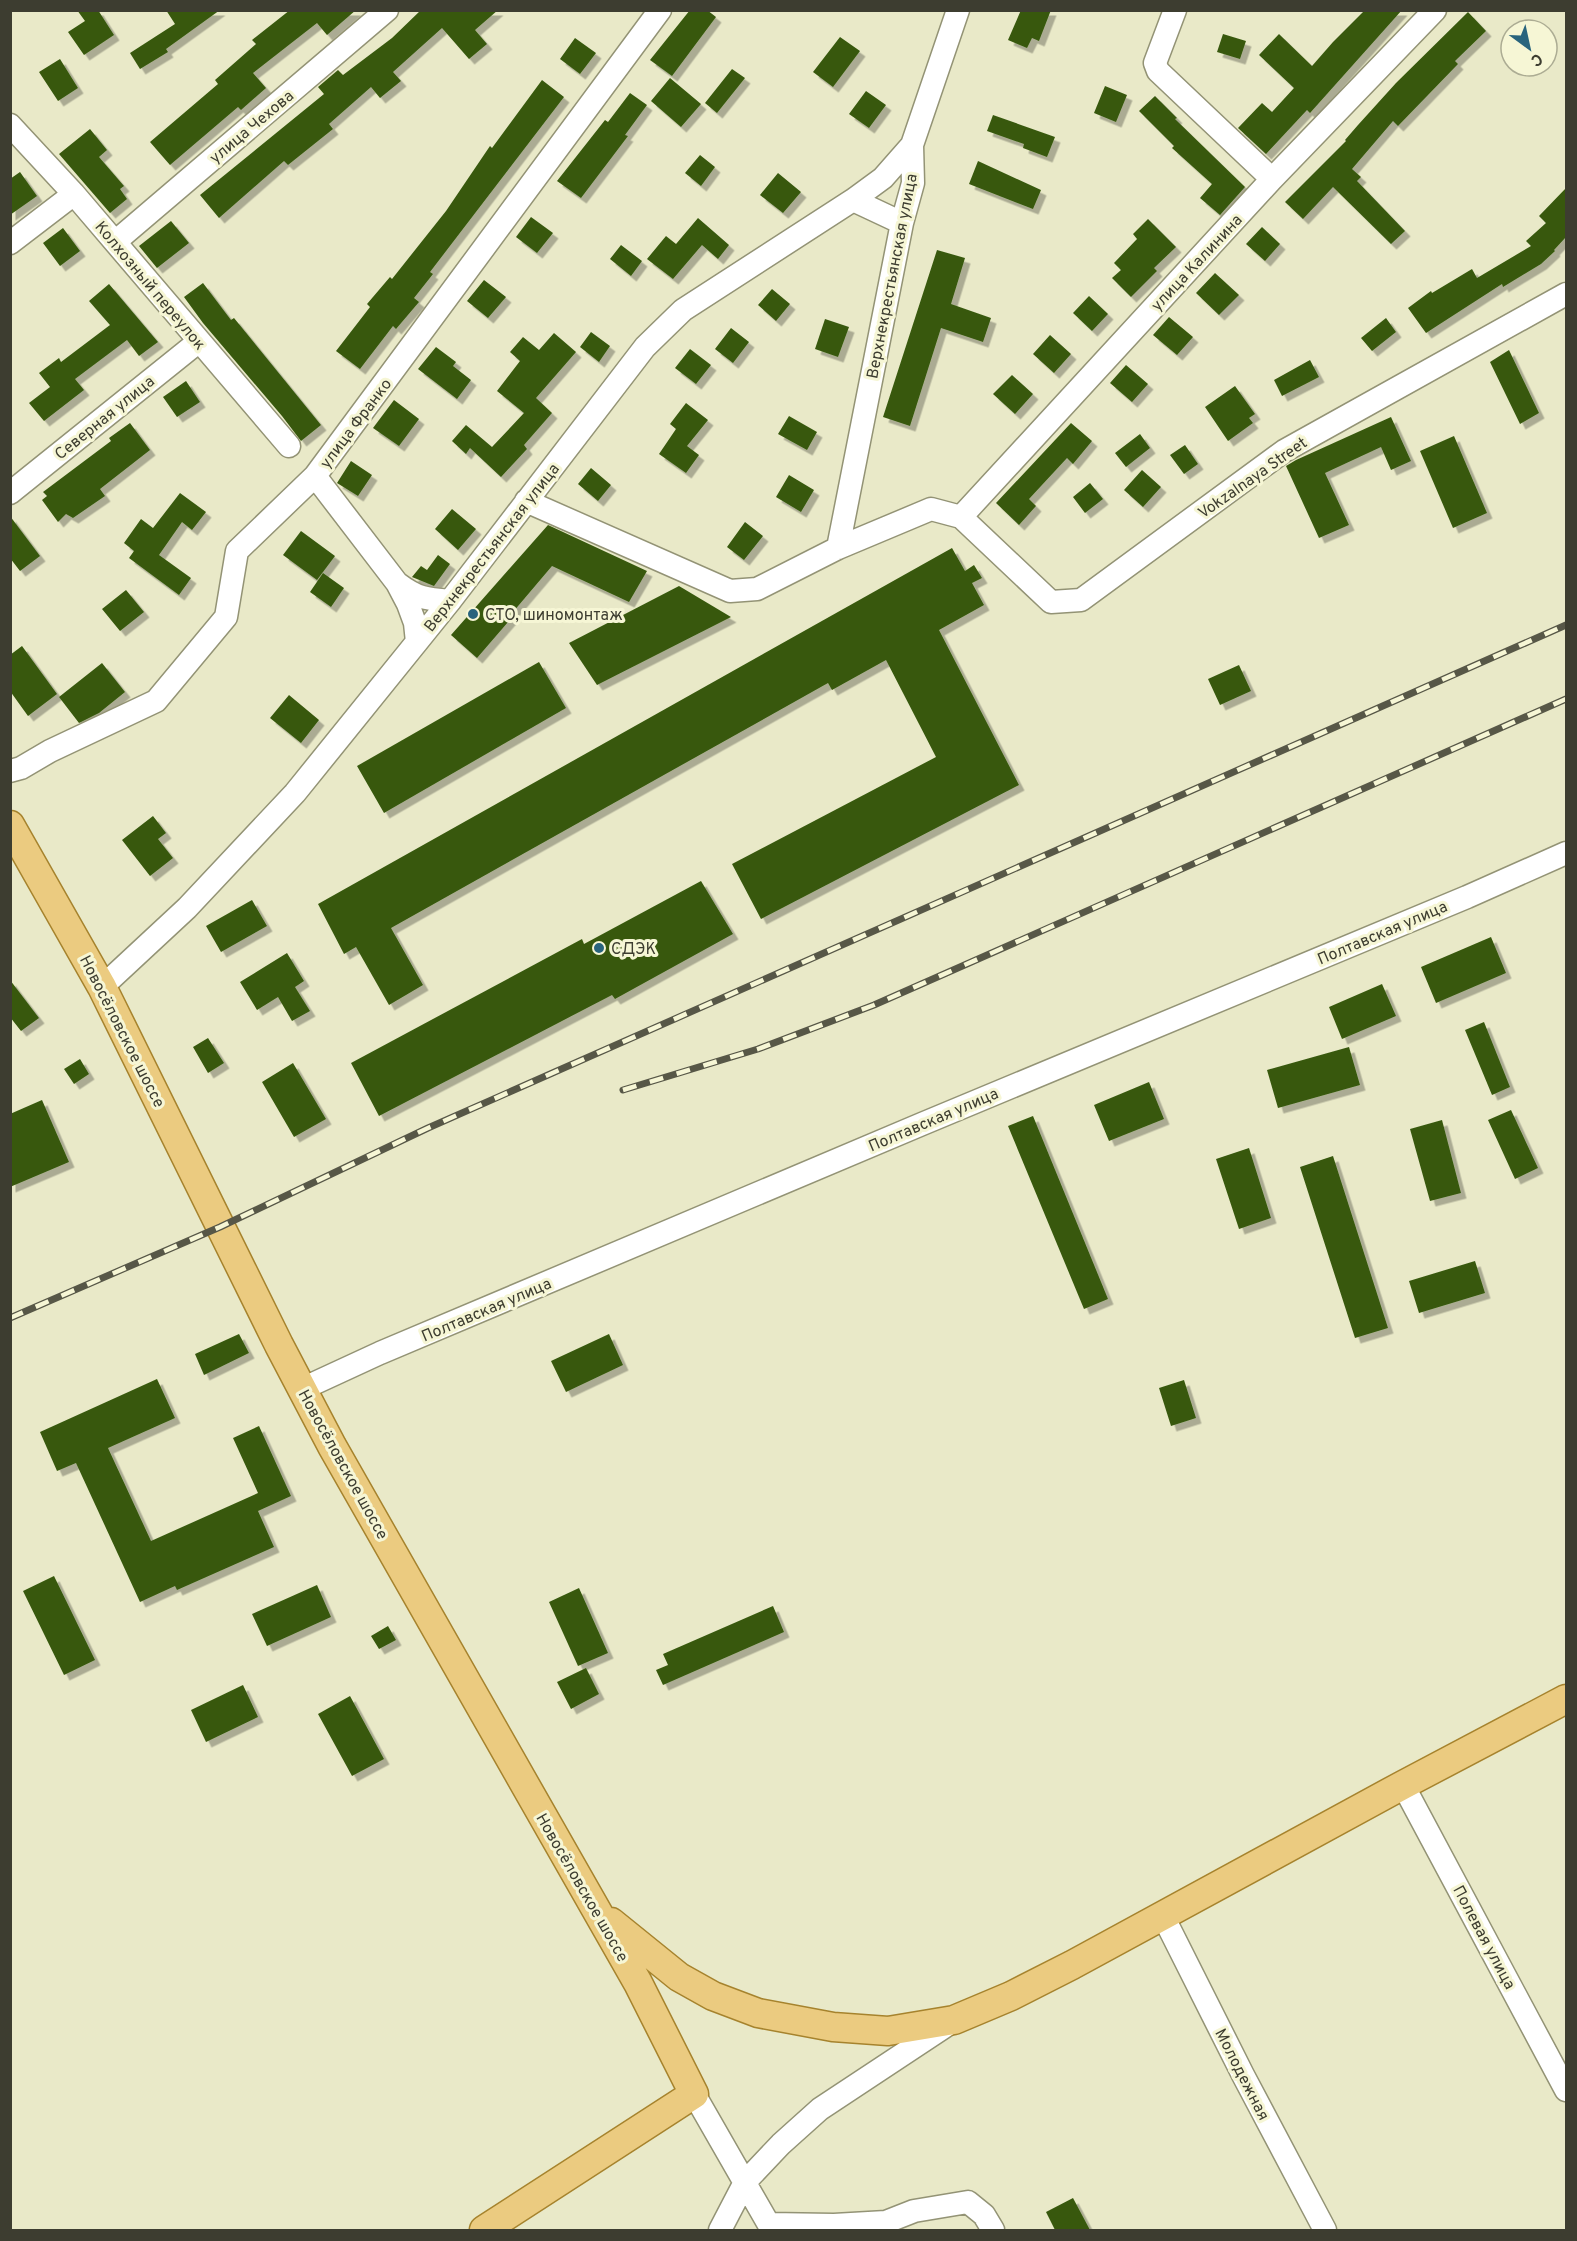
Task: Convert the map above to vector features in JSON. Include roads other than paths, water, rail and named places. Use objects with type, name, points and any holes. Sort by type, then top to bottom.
[{"type":"main road","name":"Новосёловское шоссе","points":[[10,825],[102,987],[302,1389],[638,1983],[694,2094]]},
{"type":"main road","points":[[596,1909],[679,1977],[713,1996],[758,2013],[833,2027],[888,2031],[954,2020],[1031,1986],[1163,1917],[1403,1785],[1566,1699]]},
{"type":"main road","points":[[484,2230],[694,2094]]},
{"type":"street","name":"улица Чехова","points":[[115,242],[387,10]]},
{"type":"street","name":"улица Франко","points":[[10,771],[21,768],[50,751],[156,701],[226,617],[237,551],[315,476],[660,10]]},
{"type":"street","name":"Верхнекрестьянская улица","points":[[838,548],[902,223],[913,183],[912,145],[958,10]]},
{"type":"street","points":[[1175,10],[1155,63],[1158,70],[1272,179]]},
{"type":"street","name":"улица Калинина","points":[[962,517],[1272,179],[1435,10]]},
{"type":"street","name":"Колхозный переулок","points":[[10,125],[74,194],[289,446]]},
{"type":"street","name":"Верхнекрестьянская улица","points":[[102,987],[187,908],[295,793],[450,601],[645,347],[683,309],[853,200],[883,178],[912,145]]},
{"type":"street","points":[[10,243],[74,194]]},
{"type":"street","points":[[853,200],[902,223]]},
{"type":"street","name":"Vokzalnaya Street","points":[[962,517],[1051,602],[1081,600],[1284,451],[1566,294]]},
{"type":"street","name":"Северная улица","points":[[10,493],[198,342]]},
{"type":"street","points":[[315,476],[397,583],[411,614],[417,642]]},
{"type":"street","points":[[526,501],[730,591],[758,589],[838,548],[931,508],[962,517]]},
{"type":"street","points":[[397,583],[414,595],[431,600],[450,601]]},
{"type":"street","name":"Полтавская улица","points":[[302,1389],[771,1188],[1566,853]]},
{"type":"street","name":"Полевая улица","points":[[1403,1785],[1566,2090]]},
{"type":"street","name":"Молодежная","points":[[1163,1917],[1325,2230]]},
{"type":"street","points":[[720,2230],[745,2182],[781,2144],[820,2109],[954,2020]]},
{"type":"street","points":[[694,2094],[771,2228],[886,2223],[914,2211],[968,2202],[984,2215],[993,2230]]},
{"type":"railway","points":[[10,1318],[220,1227],[428,1128],[1566,625]]},
{"type":"railway","points":[[623,1090],[758,1049],[874,1005],[1566,699]]},
{"type":"place","name":"СТО, шиномонтаж","points":[[473,614]]},
{"type":"place","name":"СДЭК","points":[[599,948]]}]
